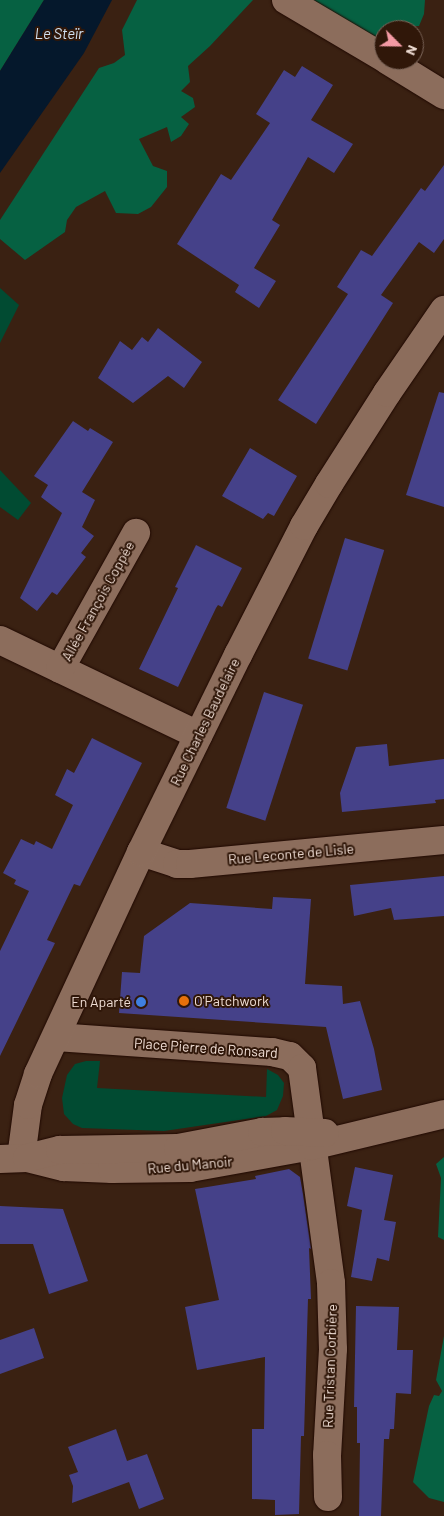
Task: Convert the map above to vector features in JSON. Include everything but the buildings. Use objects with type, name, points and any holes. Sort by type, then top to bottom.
[{"type":"street","points":[[286,0],[374,52]]},
{"type":"street","points":[[403,70],[444,95]]},
{"type":"street","name":"Rue Charles Baudelaire","points":[[16,1158],[28,1105],[38,1074],[141,852],[198,735],[304,526],[387,393],[444,310]]},
{"type":"street","name":"Allée François Coppée","points":[[60,669],[136,533]]},
{"type":"street","name":"Allée François Coppée","points":[[0,640],[198,735]]},
{"type":"street","name":"Rue Leconte de Lisle","points":[[141,852],[177,864],[190,864],[444,840]]},
{"type":"street","name":"Place Pierre de Ronsard","points":[[56,1037],[272,1052],[290,1056],[302,1068],[311,1139]]},
{"type":"street","name":"Rue du Manoir","points":[[16,1158],[64,1167],[112,1169],[209,1166],[311,1139],[352,1135],[444,1114]]},
{"type":"street","name":"Rue Tristan Corbière","points":[[311,1139],[326,1241],[333,1314],[327,1455],[328,1497]]},
{"type":"green space","points":[[0,0],[44,0],[0,71]]},
{"type":"green space","points":[[137,0],[253,0],[210,46],[188,66],[190,82],[181,91],[193,98],[195,107],[181,117],[189,124],[181,136],[171,142],[167,127],[139,139],[153,166],[167,171],[167,187],[151,207],[138,214],[116,213],[105,191],[76,207],[67,220],[65,232],[25,260],[0,239],[0,220],[99,68],[114,63],[125,55],[122,30]]},
{"type":"green space","points":[[310,0],[425,0],[422,20],[374,20],[374,37]]},
{"type":"green space","points":[[0,288],[19,305],[0,343]]},
{"type":"green space","points":[[0,470],[31,503],[18,520],[0,507]]},
{"type":"green space","points":[[86,1061],[100,1061],[97,1088],[266,1097],[267,1069],[278,1075],[284,1083],[283,1096],[277,1110],[266,1116],[164,1131],[82,1128],[73,1124],[64,1114],[62,1098],[67,1075],[75,1064]]},
{"type":"green space","points":[[444,1157],[444,1240],[438,1237],[441,1178],[436,1164]]},
{"type":"green space","points":[[444,1336],[444,1502],[429,1498],[413,1482],[429,1406],[434,1395],[439,1396],[442,1391],[436,1380]]},
{"type":"water","name":"Le Steïr","points":[[44,0],[112,0],[84,53],[0,173],[0,71]]},
{"type":"place","name":"O'Patchwork","points":[[184,1001]]},
{"type":"place","name":"En Aparté","points":[[141,1002]]}]
